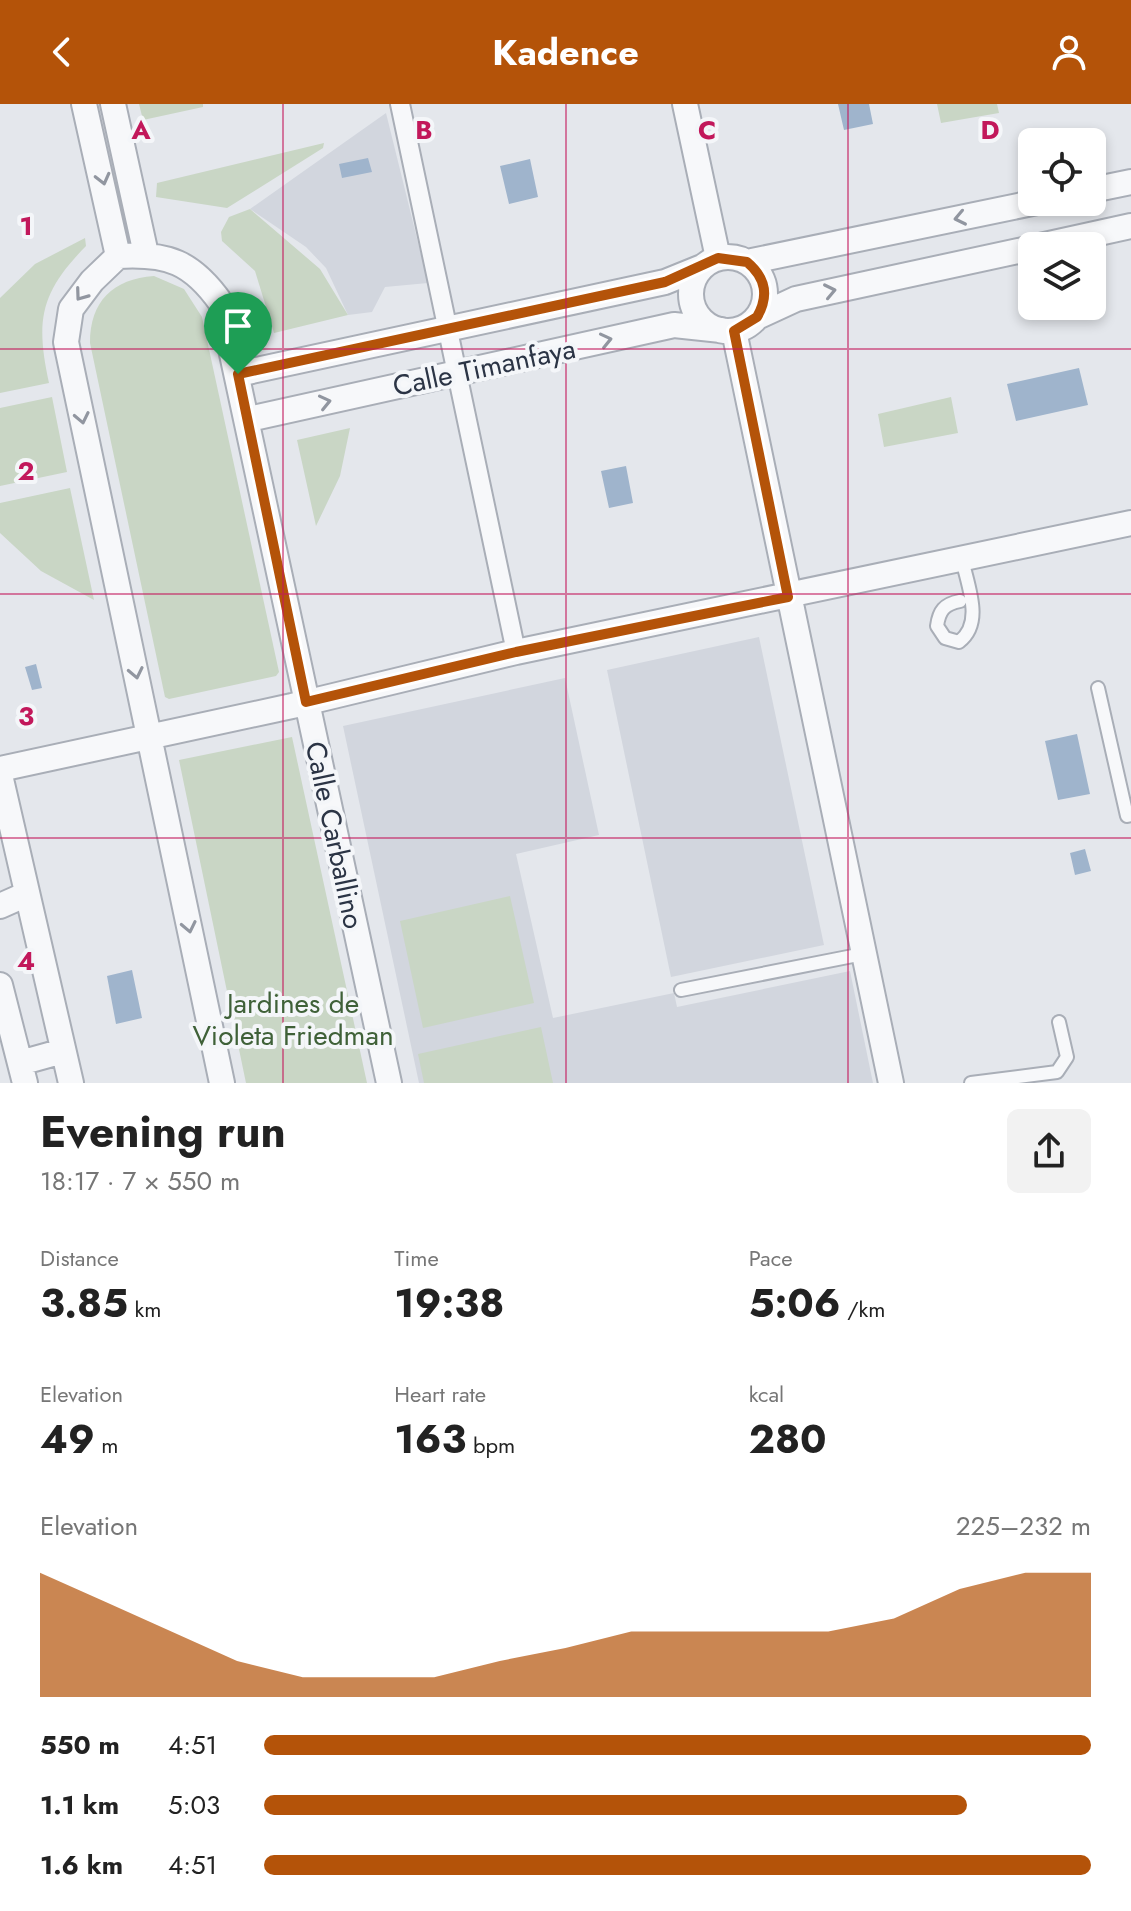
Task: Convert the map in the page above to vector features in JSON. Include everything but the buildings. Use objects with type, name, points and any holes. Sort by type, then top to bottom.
[{"type":"street","points":[[84,104],[118,256],[92,281],[71,309],[66,342],[222,1083]]},
{"type":"street","points":[[113,104],[146,254]]},
{"type":"street","points":[[400,104],[516,652]]},
{"type":"street","points":[[685,104],[710,263]]},
{"type":"street","points":[[1106,187],[1131,182]]},
{"type":"street","points":[[1018,206],[747,262],[710,263],[693,281],[691,296],[695,312],[706,324],[727,330],[796,299],[1018,251]]},
{"type":"street","points":[[1104,232],[1131,226]]},
{"type":"street","name":"Calle Carballino","points":[[118,256],[146,254],[174,260],[202,277],[221,303],[249,419],[306,702],[389,1083]]},
{"type":"street","points":[[747,262],[756,270],[765,294],[757,317]]},
{"type":"street","name":"Calle Timanfaya","points":[[238,374],[665,282],[710,263]]},
{"type":"street","name":"Calle Timanfaya","points":[[249,419],[674,325],[727,330]]},
{"type":"street","points":[[727,330],[788,597],[891,1083]]},
{"type":"street","points":[[0,769],[516,652],[1131,523]]},
{"type":"street","points":[[0,775],[71,1083]]},
{"type":"street","points":[[0,906],[27,894]]},
{"type":"street","points":[[0,985],[22,1073],[63,1051]]},
{"type":"lane","points":[[960,601],[948,603],[939,613],[937,626],[945,638],[959,642],[969,635],[974,620],[962,559]]},
{"type":"lane","points":[[1098,688],[1127,816],[1131,815]]},
{"type":"lane","points":[[681,990],[863,954]]},
{"type":"lane","points":[[971,1083],[1057,1072],[1067,1057],[1059,1022]]},
{"type":"shaded area","points":[[386,113],[428,283],[385,287],[372,312],[348,315],[326,268],[306,247],[250,209]]},
{"type":"shaded area","points":[[759,637],[824,945],[671,977],[607,670]]},
{"type":"shaded area","points":[[565,678],[599,835],[516,854],[553,1018],[674,993],[677,1007],[850,971],[873,1083],[419,1083],[343,726]]},
{"type":"green space","points":[[139,104],[203,104],[203,107],[143,120]]},
{"type":"green space","points":[[937,104],[997,104],[999,113],[941,123]]},
{"type":"green space","points":[[324,143],[323,148],[227,208],[156,197],[157,183]]},
{"type":"green space","points":[[250,209],[320,269],[348,315],[274,333],[255,271],[222,241],[221,232],[229,217]]},
{"type":"green space","points":[[85,238],[86,246],[59,278],[45,308],[43,341],[49,383],[0,393],[0,298],[35,264]]},
{"type":"green space","points":[[154,276],[184,289],[202,317],[279,672],[276,676],[169,699],[165,697],[90,343],[94,315],[107,295],[127,282]]},
{"type":"green space","points":[[52,397],[67,472],[0,486],[0,408]]},
{"type":"green space","points":[[951,397],[958,433],[884,447],[878,414]]},
{"type":"green space","points":[[350,428],[340,476],[316,526],[297,440]]},
{"type":"green space","points":[[70,488],[94,600],[41,571],[0,533],[0,503]]},
{"type":"green space","name":"Jardines de Violeta Friedman","points":[[292,737],[367,1083],[246,1083],[179,760]]},
{"type":"green space","points":[[510,896],[534,1003],[423,1028],[400,921]]},
{"type":"green space","points":[[541,1027],[553,1083],[424,1083],[418,1054]]},
{"type":"water","points":[[838,104],[869,104],[873,124],[844,130]]},
{"type":"water","points":[[368,158],[372,172],[342,178],[339,164]]},
{"type":"water","points":[[530,159],[538,197],[509,204],[500,166]]},
{"type":"water","points":[[1079,368],[1088,405],[1016,421],[1007,384]]},
{"type":"water","points":[[626,466],[633,503],[609,508],[601,471]]},
{"type":"water","points":[[36,664],[42,688],[32,690],[25,667]]},
{"type":"water","points":[[1077,734],[1090,794],[1058,800],[1045,741]]},
{"type":"water","points":[[1085,849],[1091,871],[1075,875],[1070,853]]},
{"type":"water","points":[[132,970],[142,1018],[116,1024],[107,976]]},
{"type":"route","points":[[718,258],[747,262],[763,281],[763,306],[747,326],[734,331],[788,597],[516,652],[306,702],[238,374],[665,282],[718,258]]}]
